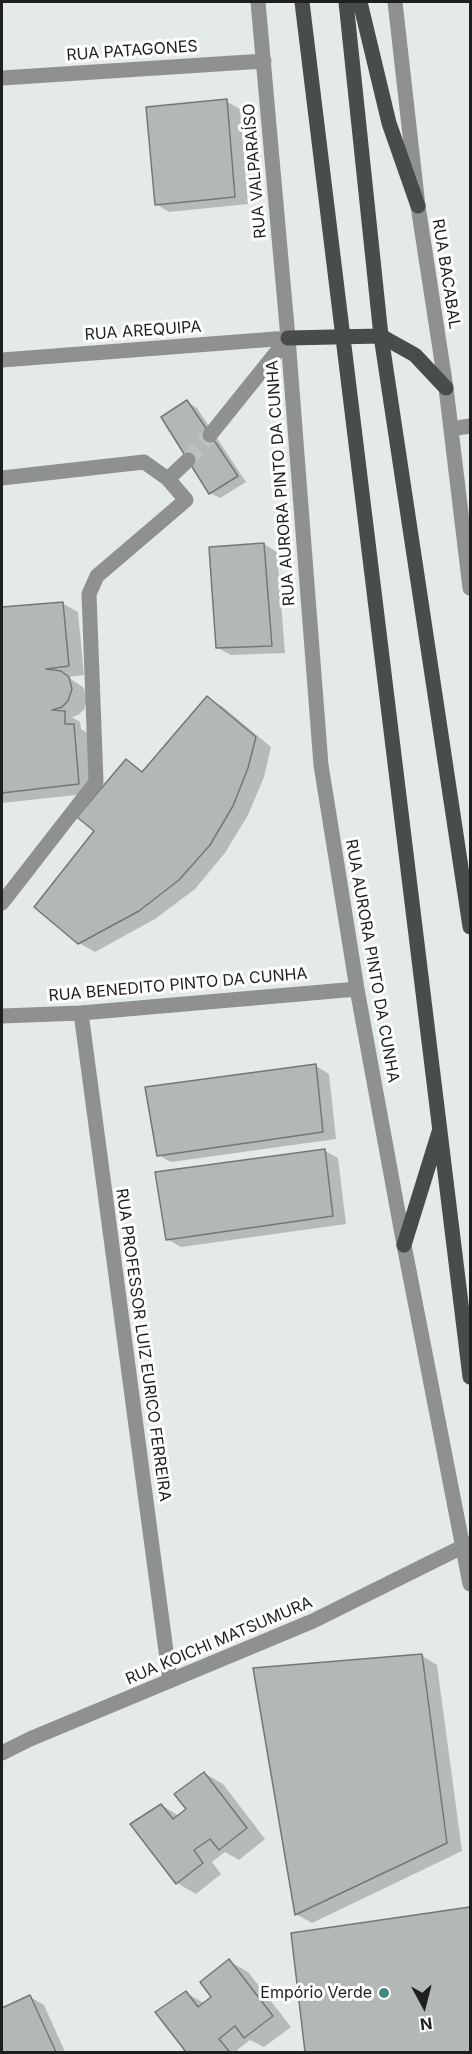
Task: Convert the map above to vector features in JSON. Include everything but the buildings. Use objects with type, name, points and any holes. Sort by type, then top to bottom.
[{"type":"main road","points":[[302,2],[471,1377]]},
{"type":"main road","points":[[346,2],[381,336],[471,927]]},
{"type":"main road","points":[[360,2],[389,123],[418,206]]},
{"type":"main road","points":[[288,338],[342,335],[381,336],[415,355],[446,388]]},
{"type":"main road","points":[[404,1245],[440,1127]]},
{"type":"street","name":"RUA VALPARAÍSO","points":[[258,2],[288,338]]},
{"type":"street","name":"RUA BACABAL","points":[[395,2],[418,206],[446,388],[471,588]]},
{"type":"street","name":"RUA PATAGONES","points":[[2,78],[264,61]]},
{"type":"street","name":"RUA AREQUIPA","points":[[2,360],[288,338]]},
{"type":"street","points":[[210,435],[288,338]]},
{"type":"street","name":"RUA AURORA PINTO DA CUNHA","points":[[288,338],[321,765],[357,988],[404,1245],[467,1545],[471,1584]]},
{"type":"street","points":[[451,429],[471,426]]},
{"type":"street","points":[[168,479],[188,460]]},
{"type":"street","points":[[2,478],[144,462],[168,479],[186,500],[97,576],[89,594],[96,782],[2,903]]},
{"type":"street","name":"RUA BENEDITO PINTO DA CUNHA","points":[[2,1016],[81,1013],[357,988]]},
{"type":"street","name":"RUA PROFESSOR LUIZ EURICO FERREIRA","points":[[81,1013],[170,1681]]},
{"type":"street","name":"RUA KOICHI MATSUMURA","points":[[2,1753],[30,1739],[313,1621],[467,1545]]},
{"type":"tunnel","points":[[188,460],[210,435]]},
{"type":"place","name":"Empório Verde","points":[[384,1993]]}]
